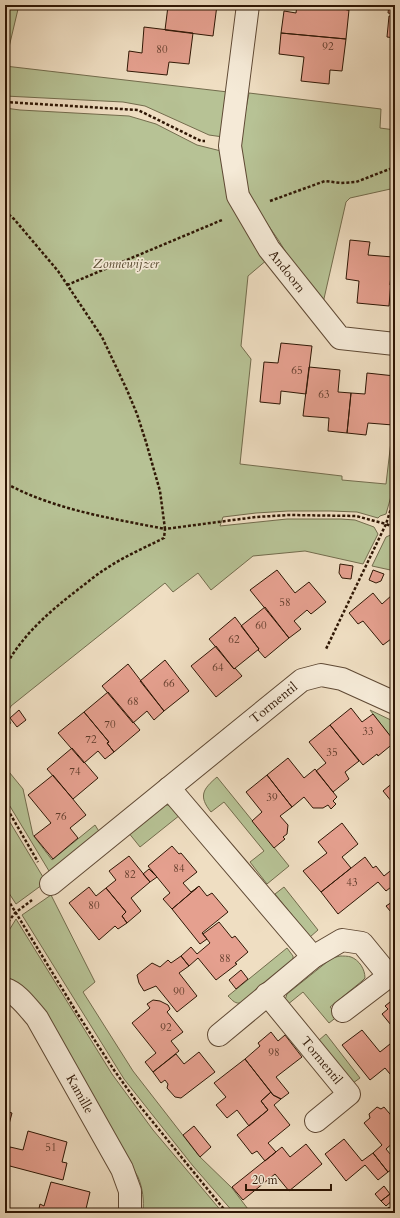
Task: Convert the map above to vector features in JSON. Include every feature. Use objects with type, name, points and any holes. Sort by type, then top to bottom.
[{"type":"street","name":"Andoorn","points":[[248,5],[230,146],[238,196],[269,249],[340,338],[395,344]]},
{"type":"street","name":"Tormentil","points":[[51,884],[302,680],[322,675],[342,679],[395,703]]},
{"type":"street","points":[[170,788],[313,957]]},
{"type":"street","points":[[219,1035],[313,957],[342,940],[362,943],[392,976],[343,1011]]},
{"type":"street","name":"Kamille","points":[[5,989],[9,990],[24,1002],[37,1018],[122,1169],[130,1191],[130,1213]]},
{"type":"street","name":"Tormentil","points":[[267,994],[349,1094],[316,1121]]},
{"type":"path","points":[[5,102],[138,110],[201,141],[230,146]]},
{"type":"path","points":[[5,211],[14,219],[58,271],[102,338],[137,414],[160,491],[165,529],[164,538],[105,569],[56,606],[35,626],[14,652],[5,667]]},
{"type":"path","points":[[5,483],[41,500],[84,514],[165,529],[256,517],[289,515],[356,516],[395,528]]},
{"type":"path","points":[[322,675],[325,652],[386,524],[395,496]]},
{"type":"path","points":[[5,805],[51,884],[15,913],[5,926]]},
{"type":"path","points":[[5,895],[77,1013],[114,1070],[139,1105],[227,1213]]},
{"type":"green space","points":[[5,5],[19,5],[5,64]]},
{"type":"green space","points":[[5,66],[228,92],[223,137],[209,135],[145,106],[123,102],[5,96]]},
{"type":"green space","points":[[249,93],[381,109],[380,128],[395,130],[395,188],[350,198],[346,202],[323,303],[287,254],[253,203],[245,182],[239,162],[241,134]]},
{"type":"green space","name":"Zonnewijzer","points":[[5,108],[129,116],[156,124],[197,145],[221,151],[268,259],[248,276],[241,346],[251,359],[240,464],[342,476],[342,480],[386,484],[395,407],[395,482],[386,514],[378,518],[357,512],[331,511],[288,511],[223,517],[220,526],[287,519],[355,520],[374,527],[378,534],[363,564],[305,551],[253,556],[211,590],[198,573],[173,592],[165,583],[11,706],[6,716],[11,723],[5,728]]},
{"type":"green space","points":[[393,534],[395,535],[395,571],[372,566],[386,537]]},
{"type":"green space","points":[[370,710],[395,722],[395,742],[373,714]]},
{"type":"green space","points":[[5,767],[23,789],[33,835],[52,860],[95,825],[100,833],[52,876],[5,798]]},
{"type":"green space","points":[[217,777],[289,866],[267,884],[250,862],[264,851],[224,802],[211,812],[204,801],[204,793],[208,785]]},
{"type":"green space","points":[[165,805],[170,805],[180,815],[140,847],[128,832]]},
{"type":"green space","points":[[5,814],[46,882],[16,904],[5,887]]},
{"type":"green space","points":[[284,887],[318,930],[310,937],[275,894]]},
{"type":"green space","points":[[51,895],[95,982],[83,992],[133,1071],[199,1156],[232,1188],[251,1213],[234,1213],[193,1166],[124,1079],[22,915]]},
{"type":"green space","points":[[16,919],[112,1074],[153,1130],[223,1213],[143,1213],[143,1195],[138,1177],[55,1028],[5,979],[5,937]]},
{"type":"green space","points":[[287,948],[293,956],[293,961],[242,1003],[236,1003],[228,996]]},
{"type":"green space","points":[[340,956],[350,957],[357,960],[363,968],[365,978],[330,1007],[338,1016],[329,1023],[303,992],[287,1005],[285,1000],[287,994],[332,958]]},
{"type":"green space","points":[[326,1034],[360,1078],[353,1083],[318,1041]]},
{"type":"building","points":[[161,5],[217,5],[213,36],[165,30],[168,6]]},
{"type":"building","points":[[297,5],[314,5],[349,10],[346,39],[281,33],[284,11],[296,13]]},
{"type":"building","points":[[314,5],[350,5],[349,10]]},
{"type":"building","points":[[389,5],[395,5],[395,14],[388,13]]},
{"type":"building","points":[[389,16],[395,17],[395,38],[387,37]]},
{"type":"building","points":[[144,27],[193,33],[189,64],[169,62],[167,75],[127,71],[129,51],[142,53]]},
{"type":"building","points":[[281,33],[346,39],[342,71],[330,70],[329,84],[301,81],[304,57],[279,54]]},
{"type":"building","points":[[395,236],[395,285],[390,285]]},
{"type":"building","points":[[350,240],[370,242],[368,255],[393,257],[389,306],[357,303],[359,281],[346,279]]},
{"type":"building","points":[[281,343],[312,346],[306,394],[281,391],[280,404],[260,402],[264,362],[278,363]]},
{"type":"building","points":[[309,367],[340,370],[338,392],[351,393],[347,433],[328,431],[329,418],[303,416]]},
{"type":"building","points":[[367,373],[395,376],[393,425],[368,423],[366,435],[347,433],[351,393],[365,394]]},
{"type":"building","points":[[340,564],[353,566],[351,579],[342,578],[339,573]]},
{"type":"building","points":[[277,570],[295,593],[309,582],[326,602],[311,614],[307,610],[294,621],[301,629],[289,638],[250,590]]},
{"type":"building","points":[[373,570],[384,574],[381,581],[376,583],[369,580]]},
{"type":"building","points":[[373,593],[382,604],[392,595],[395,598],[395,634],[383,645],[363,621],[358,624],[349,613]]},
{"type":"building","points":[[265,607],[289,638],[265,658],[241,626]]},
{"type":"building","points":[[235,617],[259,649],[234,669],[209,639]]},
{"type":"building","points":[[216,646],[234,669],[235,668],[242,676],[216,697],[191,666]]},
{"type":"building","points":[[165,660],[189,691],[164,711],[140,681]]},
{"type":"building","points":[[128,664],[164,711],[154,720],[147,711],[133,723],[102,686]]},
{"type":"building","points":[[108,692],[140,730],[114,752],[107,743],[109,742],[84,712]]},
{"type":"building","points":[[351,708],[362,722],[373,714],[395,742],[378,756],[377,754],[363,765],[330,725]]},
{"type":"building","points":[[19,710],[26,720],[17,727],[10,718]]},
{"type":"building","points":[[84,712],[109,742],[107,743],[114,752],[105,759],[98,751],[84,763],[58,733]]},
{"type":"building","points":[[330,725],[359,761],[345,772],[349,779],[333,792],[316,771],[326,763],[309,742]]},
{"type":"building","points":[[72,748],[98,778],[73,799],[47,769]]},
{"type":"building","points":[[288,758],[304,778],[315,769],[337,797],[333,801],[336,804],[331,809],[328,805],[323,808],[313,808],[304,797],[292,807],[267,775]]},
{"type":"building","points":[[53,775],[86,815],[70,828],[78,838],[53,859],[34,836],[51,823],[28,795]]},
{"type":"building","points":[[267,775],[292,807],[280,816],[288,825],[287,834],[283,837],[285,839],[274,848],[252,821],[262,812],[246,792]]},
{"type":"building","points":[[395,781],[395,799],[392,802],[383,791]]},
{"type":"building","points":[[342,823],[358,844],[342,857],[351,868],[321,892],[303,871],[327,853],[318,842]]},
{"type":"building","points":[[172,846],[179,854],[181,853],[197,872],[183,883],[191,892],[198,887],[172,909],[163,899],[170,893],[148,866]]},
{"type":"building","points":[[129,856],[150,882],[131,898],[141,911],[127,923],[122,916],[126,912],[106,888],[116,880],[109,871]]},
{"type":"building","points":[[365,857],[373,868],[376,866],[384,876],[395,867],[395,884],[386,891],[378,882],[338,914],[321,892]]},
{"type":"building","points":[[149,869],[157,877],[150,882],[143,874]]},
{"type":"building","points":[[199,886],[207,896],[212,893],[228,912],[202,933],[207,939],[200,944],[172,909]]},
{"type":"building","points":[[89,887],[96,896],[106,888],[126,912],[122,916],[127,923],[118,929],[115,926],[99,940],[69,903]]},
{"type":"building","points":[[395,900],[395,917],[386,906]]},
{"type":"building","points":[[219,922],[232,938],[235,936],[248,952],[235,963],[237,964],[216,980],[198,958],[189,966],[181,956],[191,947],[197,954],[210,943],[203,934]]},
{"type":"building","points":[[181,956],[189,966],[179,973],[197,996],[177,1012],[156,986],[144,991],[139,983],[137,975],[152,963],[160,967],[168,960],[171,963]]},
{"type":"building","points":[[241,970],[248,979],[236,989],[229,980]]},
{"type":"building","points":[[395,998],[395,1030],[382,1014],[388,1009],[385,1006]]},
{"type":"building","points":[[153,1000],[160,1001],[168,1005],[170,1009],[167,1012],[183,1032],[171,1041],[179,1051],[153,1072],[145,1062],[156,1053],[132,1023],[150,1008],[147,1004]]},
{"type":"building","points":[[362,1030],[380,1052],[390,1044],[395,1050],[395,1071],[390,1074],[385,1068],[370,1080],[342,1045]]},
{"type":"building","points":[[271,1032],[278,1041],[285,1035],[302,1057],[276,1077],[289,1093],[281,1099],[273,1095],[245,1059],[260,1046],[258,1043]]},
{"type":"building","points":[[395,1040],[395,1050],[390,1044]]},
{"type":"building","points":[[199,1052],[215,1072],[181,1098],[175,1097],[167,1088],[168,1084],[165,1080],[161,1083],[153,1072],[176,1054],[184,1064]]},
{"type":"building","points":[[245,1059],[271,1092],[261,1101],[268,1110],[249,1126],[237,1110],[227,1118],[216,1105],[226,1097],[214,1083]]},
{"type":"building","points":[[271,1092],[273,1095],[281,1099],[274,1105],[290,1125],[268,1143],[276,1152],[265,1161],[257,1151],[252,1154],[237,1135],[268,1110],[261,1101]]},
{"type":"building","points":[[377,1107],[381,1109],[384,1107],[395,1120],[395,1141],[386,1149],[395,1160],[395,1167],[388,1172],[373,1153],[382,1145],[364,1123],[370,1118],[369,1114]]},
{"type":"building","points":[[5,1111],[12,1113],[8,1128],[5,1127]]},
{"type":"building","points":[[194,1126],[211,1147],[200,1157],[183,1135]]},
{"type":"building","points":[[28,1131],[67,1142],[62,1162],[67,1163],[63,1180],[6,1165],[10,1147],[23,1150]]},
{"type":"building","points":[[344,1139],[362,1161],[373,1153],[388,1172],[378,1180],[365,1165],[346,1181],[325,1154]]},
{"type":"building","points":[[306,1144],[322,1164],[289,1191],[275,1174],[243,1200],[232,1187],[282,1147],[290,1157]]},
{"type":"building","points":[[51,1182],[90,1192],[85,1213],[38,1213],[40,1204],[44,1206]]},
{"type":"building","points":[[384,1186],[390,1194],[381,1201],[375,1194]]},
{"type":"building","points":[[390,1194],[394,1199],[386,1206],[381,1201]]},
{"type":"building","points":[[389,1207],[394,1213],[382,1213]]}]
